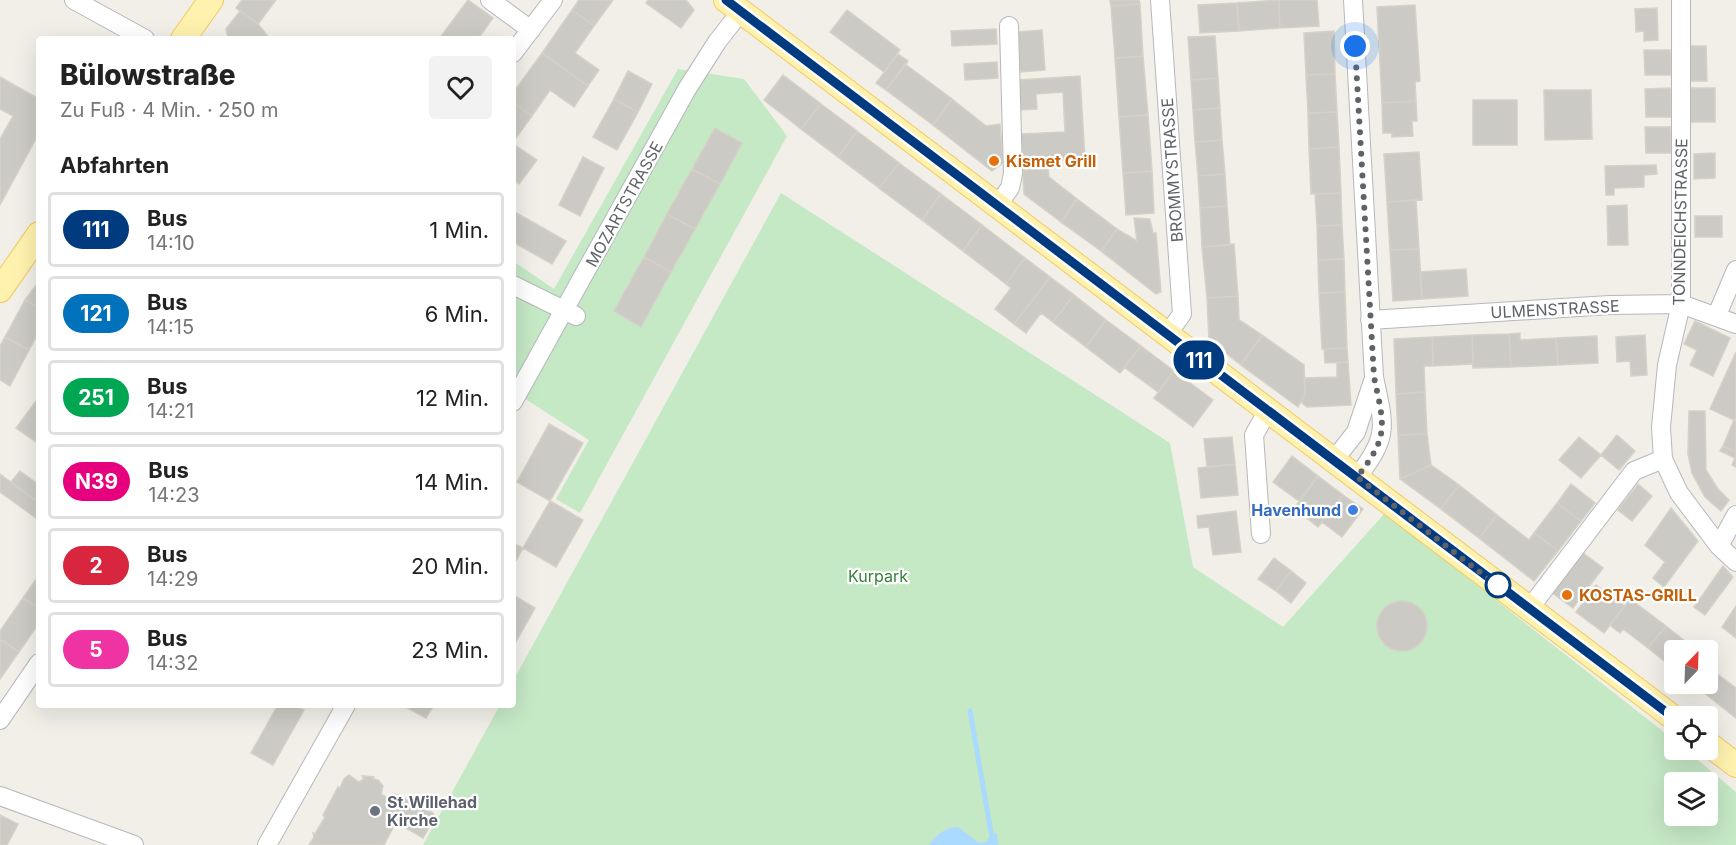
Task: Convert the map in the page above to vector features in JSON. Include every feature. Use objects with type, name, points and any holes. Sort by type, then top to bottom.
[{"type":"main road","points":[[185,36],[211,0]]},
{"type":"main road","points":[[734,6],[996,207],[1664,710]]},
{"type":"main road","points":[[0,290],[36,238]]},
{"type":"main road","points":[[1718,751],[1736,765]]},
{"type":"street","points":[[74,0],[140,36]]},
{"type":"street","points":[[490,0],[531,30]]},
{"type":"street","points":[[516,49],[554,0]]},
{"type":"street","name":"BROMMYSTRASSE","points":[[1160,0],[1182,314],[1167,335]]},
{"type":"street","points":[[1353,0],[1374,377],[1383,420],[1383,435],[1378,447],[1357,477]]},
{"type":"street","name":"TONNDEICHSTRASSE","points":[[1681,0],[1681,304],[1667,364],[1661,427],[1663,459],[1679,493],[1719,546],[1736,562]]},
{"type":"street","name":"MOZARTSTRASSE","points":[[516,397],[571,314],[687,89],[717,42],[734,6]]},
{"type":"street","points":[[996,207],[1010,189],[1013,174],[1009,26]]},
{"type":"street","points":[[1717,315],[1736,270]]},
{"type":"street","points":[[516,286],[571,314]]},
{"type":"street","name":"ULMENSTRASSE","points":[[1370,320],[1610,305],[1681,304],[1717,315],[1736,324]]},
{"type":"street","points":[[1334,460],[1356,432],[1374,377]]},
{"type":"street","points":[[1261,534],[1254,435],[1267,412]]},
{"type":"street","points":[[1529,609],[1634,471],[1663,459]]},
{"type":"street","points":[[1719,546],[1736,515]]},
{"type":"street","points":[[0,720],[36,667]]},
{"type":"street","points":[[267,845],[344,708]]},
{"type":"street","points":[[0,796],[134,845]]},
{"type":"green space","points":[[678,69],[744,79],[787,136],[580,513],[556,499],[589,440],[516,393],[516,263],[554,289]]},
{"type":"green space","name":"Kurpark","points":[[781,193],[1170,443],[1193,567],[1283,627],[1385,513],[1664,732],[1664,760],[1698,760],[1712,772],[1664,772],[1664,826],[1718,826],[1718,777],[1736,792],[1736,845],[423,845],[498,708],[516,708],[516,676]]},
{"type":"water","points":[[958,827],[979,843],[987,842],[991,832],[997,834],[998,845],[929,845],[942,832]]},
{"type":"building","points":[[242,0],[276,0],[258,24],[236,8]]},
{"type":"building","points":[[468,0],[493,18],[480,36],[441,36]]},
{"type":"building","points":[[579,0],[613,0],[594,26],[572,10]]},
{"type":"building","points":[[648,0],[686,0],[694,10],[681,28],[646,3]]},
{"type":"building","points":[[1110,0],[1139,0],[1140,4],[1111,6]]},
{"type":"building","points":[[1279,0],[1280,28],[1239,31],[1237,3]]},
{"type":"building","points":[[1279,0],[1317,0],[1319,26],[1280,28]]},
{"type":"building","points":[[1237,3],[1239,31],[1200,33],[1198,5]]},
{"type":"building","points":[[1140,4],[1143,56],[1115,58],[1111,6]]},
{"type":"building","points":[[1415,5],[1420,81],[1415,82],[1416,101],[1382,103],[1377,7]]},
{"type":"building","points":[[1657,8],[1658,40],[1644,41],[1644,31],[1636,32],[1635,9]]},
{"type":"building","points":[[572,10],[594,26],[575,53],[599,70],[588,86],[542,53]]},
{"type":"building","points":[[847,10],[900,50],[884,72],[830,32]]},
{"type":"building","points":[[240,11],[258,24],[268,36],[228,36],[226,29]]},
{"type":"building","points":[[996,29],[997,44],[952,46],[951,31]]},
{"type":"building","points":[[1042,30],[1045,70],[1020,72],[1018,32]]},
{"type":"building","points":[[1334,31],[1335,74],[1306,75],[1304,33]]},
{"type":"building","points":[[1215,36],[1218,78],[1191,80],[1188,37]]},
{"type":"building","points":[[1687,46],[1706,46],[1707,81],[1688,81]]},
{"type":"building","points":[[1644,50],[1670,50],[1671,75],[1645,75]]},
{"type":"building","points":[[542,53],[588,86],[574,107],[550,90],[532,116],[516,104],[516,89]]},
{"type":"building","points":[[898,54],[908,61],[886,90],[876,83]]},
{"type":"building","points":[[1143,56],[1148,115],[1119,117],[1115,58]]},
{"type":"building","points":[[997,62],[998,78],[965,80],[964,64]]},
{"type":"building","points":[[905,64],[952,99],[933,125],[886,90]]},
{"type":"building","points":[[628,71],[652,84],[638,112],[614,99]]},
{"type":"building","points":[[1335,74],[1337,112],[1308,113],[1306,75]]},
{"type":"building","points":[[783,75],[821,104],[801,129],[764,100]]},
{"type":"building","points":[[1080,76],[1085,159],[1023,163],[1021,134],[1065,132],[1063,92],[1036,94],[1037,109],[1020,110],[1019,80]]},
{"type":"building","points":[[0,77],[36,97],[36,139],[0,205],[0,139],[13,116],[0,109]]},
{"type":"building","points":[[1218,78],[1220,108],[1193,110],[1191,80]]},
{"type":"building","points":[[1670,88],[1671,117],[1646,117],[1645,89]]},
{"type":"building","points":[[1688,88],[1715,88],[1715,122],[1689,122]]},
{"type":"building","points":[[1544,90],[1591,90],[1592,139],[1545,140]]},
{"type":"building","points":[[614,99],[638,112],[617,150],[593,137]]},
{"type":"building","points":[[952,99],[986,126],[1000,124],[1003,163],[992,171],[933,125]]},
{"type":"building","points":[[1473,100],[1517,100],[1517,145],[1473,145]]},
{"type":"building","points":[[1416,101],[1417,121],[1412,121],[1413,136],[1392,137],[1392,133],[1383,133],[1382,103]]},
{"type":"building","points":[[516,104],[532,116],[516,138]]},
{"type":"building","points":[[821,104],[857,131],[838,157],[801,129]]},
{"type":"building","points":[[1220,108],[1222,140],[1195,142],[1193,110]]},
{"type":"building","points":[[1337,112],[1339,147],[1309,149],[1308,113]]},
{"type":"building","points":[[1148,115],[1152,171],[1123,173],[1119,117]]},
{"type":"building","points":[[1645,127],[1670,127],[1671,153],[1646,153]]},
{"type":"building","points":[[715,128],[742,143],[720,184],[692,169]]},
{"type":"building","points":[[857,131],[899,163],[879,188],[838,157]]},
{"type":"building","points":[[1222,140],[1225,174],[1198,176],[1195,142]]},
{"type":"building","points":[[516,146],[537,160],[519,184],[516,182]]},
{"type":"building","points":[[1339,147],[1341,193],[1311,194],[1309,149]]},
{"type":"building","points":[[1419,152],[1422,200],[1387,202],[1384,154]]},
{"type":"building","points":[[1715,153],[1715,178],[1694,179],[1694,154]]},
{"type":"building","points":[[583,157],[604,168],[580,216],[559,205]]},
{"type":"building","points":[[899,163],[941,194],[922,220],[879,188]]},
{"type":"building","points":[[1656,165],[1657,174],[1644,175],[1644,187],[1614,188],[1614,195],[1606,195],[1605,166]]},
{"type":"building","points":[[692,169],[720,184],[695,229],[667,214]]},
{"type":"building","points":[[1048,169],[1049,177],[1077,199],[1061,222],[1024,194],[1023,170]]},
{"type":"building","points":[[1152,171],[1154,213],[1126,215],[1123,173]]},
{"type":"building","points":[[1225,174],[1227,206],[1200,208],[1198,176]]},
{"type":"building","points":[[1341,193],[1342,225],[1317,226],[1315,194]]},
{"type":"building","points":[[941,194],[982,225],[963,251],[922,220]]},
{"type":"building","points":[[1077,199],[1117,229],[1101,251],[1061,222]]},
{"type":"building","points":[[1416,200],[1419,249],[1390,250],[1387,202]]},
{"type":"building","points":[[1627,205],[1628,245],[1608,245],[1607,206]]},
{"type":"building","points":[[1227,206],[1230,245],[1202,247],[1200,208]]},
{"type":"building","points":[[516,213],[566,241],[552,264],[516,244]]},
{"type":"building","points":[[667,214],[695,229],[671,272],[644,257]]},
{"type":"building","points":[[1695,216],[1722,216],[1722,237],[1695,237]]},
{"type":"building","points":[[1134,218],[1150,219],[1153,233],[1156,233],[1161,292],[1156,294],[1101,251],[1117,229],[1137,241]]},
{"type":"building","points":[[982,225],[1025,258],[1006,284],[963,251]]},
{"type":"building","points":[[1342,225],[1344,259],[1318,260],[1317,226]]},
{"type":"building","points":[[1234,244],[1238,296],[1207,298],[1202,247]]},
{"type":"building","points":[[1419,249],[1422,299],[1393,301],[1390,250]]},
{"type":"building","points":[[644,257],[671,272],[641,327],[614,311]]},
{"type":"building","points":[[1025,258],[1050,277],[1014,324],[995,309],[1011,288],[1006,284]]},
{"type":"building","points":[[1344,259],[1345,292],[1319,293],[1318,260]]},
{"type":"building","points":[[1466,269],[1468,296],[1422,299],[1420,272]]},
{"type":"building","points":[[1050,277],[1074,295],[1053,322],[1041,313],[1026,333],[1014,324]]},
{"type":"building","points":[[36,285],[36,306],[25,300]]},
{"type":"building","points":[[1345,292],[1347,348],[1322,349],[1319,293]]},
{"type":"building","points":[[1074,295],[1106,320],[1086,347],[1053,322]]},
{"type":"building","points":[[1238,296],[1239,320],[1262,335],[1241,365],[1209,340],[1207,298]]},
{"type":"building","points":[[25,300],[36,306],[36,337],[29,350],[5,337]]},
{"type":"building","points":[[1106,320],[1141,346],[1120,373],[1086,347]]},
{"type":"building","points":[[1695,321],[1730,338],[1713,376],[1690,365],[1697,350],[1684,344]]},
{"type":"building","points":[[1520,333],[1520,340],[1556,338],[1558,365],[1511,367],[1509,334]]},
{"type":"building","points":[[1509,334],[1511,367],[1473,368],[1472,335]]},
{"type":"building","points":[[1262,335],[1304,365],[1305,394],[1298,407],[1241,365]]},
{"type":"building","points":[[1472,335],[1473,364],[1433,366],[1432,337]]},
{"type":"building","points":[[1645,335],[1647,375],[1631,376],[1630,361],[1617,362],[1616,337]]},
{"type":"building","points":[[1597,336],[1598,363],[1558,365],[1556,338]]},
{"type":"building","points":[[5,337],[29,350],[10,386],[0,380],[0,346]]},
{"type":"building","points":[[1432,337],[1433,366],[1424,366],[1425,392],[1396,394],[1394,339]]},
{"type":"building","points":[[1141,346],[1174,371],[1158,392],[1124,367]]},
{"type":"building","points":[[1347,348],[1348,362],[1325,363],[1324,349]]},
{"type":"building","points":[[1736,352],[1736,417],[1734,420],[1710,409]]},
{"type":"building","points":[[1348,362],[1351,405],[1307,407],[1301,402],[1305,394],[1304,378],[1337,377],[1337,363]]},
{"type":"building","points":[[1174,371],[1213,400],[1193,427],[1154,398]]},
{"type":"building","points":[[1425,392],[1427,434],[1398,435],[1396,394]]},
{"type":"building","points":[[36,401],[36,442],[16,428]]},
{"type":"building","points":[[1689,411],[1705,411],[1706,470],[1718,489],[1729,500],[1721,511],[1705,497],[1692,473],[1688,454]]},
{"type":"building","points":[[1734,420],[1736,421],[1736,452],[1723,446]]},
{"type":"building","points":[[549,424],[583,443],[550,501],[517,482]]},
{"type":"building","points":[[1427,434],[1431,465],[1400,479],[1398,435]]},
{"type":"building","points":[[1617,435],[1635,451],[1619,470],[1601,455]]},
{"type":"building","points":[[1232,437],[1235,464],[1207,467],[1204,439]]},
{"type":"building","points":[[1579,437],[1601,455],[1581,478],[1559,460]]},
{"type":"building","points":[[1723,446],[1736,452],[1736,467],[1732,465],[1735,458],[1720,451]]},
{"type":"building","points":[[1292,456],[1318,476],[1299,501],[1273,482]]},
{"type":"building","points":[[1235,464],[1238,495],[1201,498],[1198,468]]},
{"type":"building","points":[[1431,465],[1459,485],[1441,509],[1400,479]]},
{"type":"building","points":[[20,471],[36,483],[36,501],[11,482]]},
{"type":"building","points":[[0,474],[36,501],[36,518],[0,492]]},
{"type":"building","points":[[1318,476],[1343,495],[1318,527],[1294,508]]},
{"type":"building","points":[[1571,484],[1595,503],[1581,521],[1557,503]]},
{"type":"building","points":[[1638,484],[1652,496],[1632,521],[1618,510]]},
{"type":"building","points":[[1459,485],[1497,515],[1479,538],[1441,509]]},
{"type":"building","points":[[1343,495],[1363,509],[1342,537],[1322,522]]},
{"type":"building","points":[[550,501],[583,520],[556,567],[523,548]]},
{"type":"building","points":[[1557,503],[1581,521],[1558,551],[1534,533]]},
{"type":"building","points":[[1671,508],[1698,541],[1664,587],[1653,578],[1665,562],[1645,545]]},
{"type":"building","points":[[1236,511],[1241,552],[1213,555],[1209,527],[1198,528],[1197,516]]},
{"type":"building","points":[[1497,515],[1529,540],[1534,533],[1558,551],[1534,581],[1479,538]]},
{"type":"building","points":[[516,544],[523,548],[516,561]]},
{"type":"building","points":[[1583,553],[1603,568],[1573,608],[1551,592]]},
{"type":"building","points":[[1274,558],[1291,571],[1276,591],[1258,579]]},
{"type":"building","points":[[1723,566],[1733,577],[1705,615],[1694,607]]},
{"type":"building","points":[[1291,571],[1306,583],[1291,603],[1276,591]]},
{"type":"building","points":[[36,579],[36,606],[23,598]]},
{"type":"building","points":[[1596,585],[1625,606],[1604,633],[1576,612]]},
{"type":"building","points":[[516,597],[535,608],[516,642]]},
{"type":"building","points":[[23,598],[36,606],[36,627],[19,652],[0,639],[0,631]]},
{"type":"building","points":[[1630,599],[1666,626],[1648,648],[1623,629],[1620,633],[1610,625]]},
{"type":"building","points":[[1397,601],[1407,601],[1420,608],[1427,621],[1427,631],[1420,644],[1407,651],[1397,651],[1388,647],[1381,640],[1377,631],[1377,621],[1381,612],[1388,605]]},
{"type":"building","points":[[1736,606],[1736,638],[1722,627]]},
{"type":"building","points":[[1666,626],[1683,640],[1664,640],[1664,661],[1648,648]]},
{"type":"building","points":[[0,639],[19,652],[0,679]]},
{"type":"building","points":[[1718,674],[1736,688],[1736,718],[1706,694],[1718,694]]},
{"type":"building","points":[[276,708],[304,710],[273,765],[251,753]]},
{"type":"building","points":[[408,708],[432,708],[426,718]]},
{"type":"building","name":"St.Willehad Kirche","points":[[349,775],[359,782],[364,779],[362,776],[374,777],[373,779],[378,780],[383,786],[381,794],[391,800],[395,794],[433,813],[435,817],[423,838],[396,822],[384,845],[309,845],[338,787],[340,788],[344,779]]},
{"type":"building","points":[[0,815],[18,824],[7,845],[0,845]]},
{"type":"waterway","points":[[970,711],[991,832]]},
{"type":"bus line","name":"111","points":[[726,0],[827,79],[1664,711]]},
{"type":"place","name":"Kismet Grill","points":[[994,161]]},
{"type":"place","name":"Havenhund","points":[[1353,510]]},
{"type":"place","name":"KOSTAS-GRILL","points":[[1567,595]]},
{"type":"place","name":"St.Willehad Kirche","points":[[375,811]]},
{"type":"route","points":[[1355,46],[1374,377],[1383,420],[1383,435],[1378,447],[1357,477],[1503,590],[1498,585]]}]
